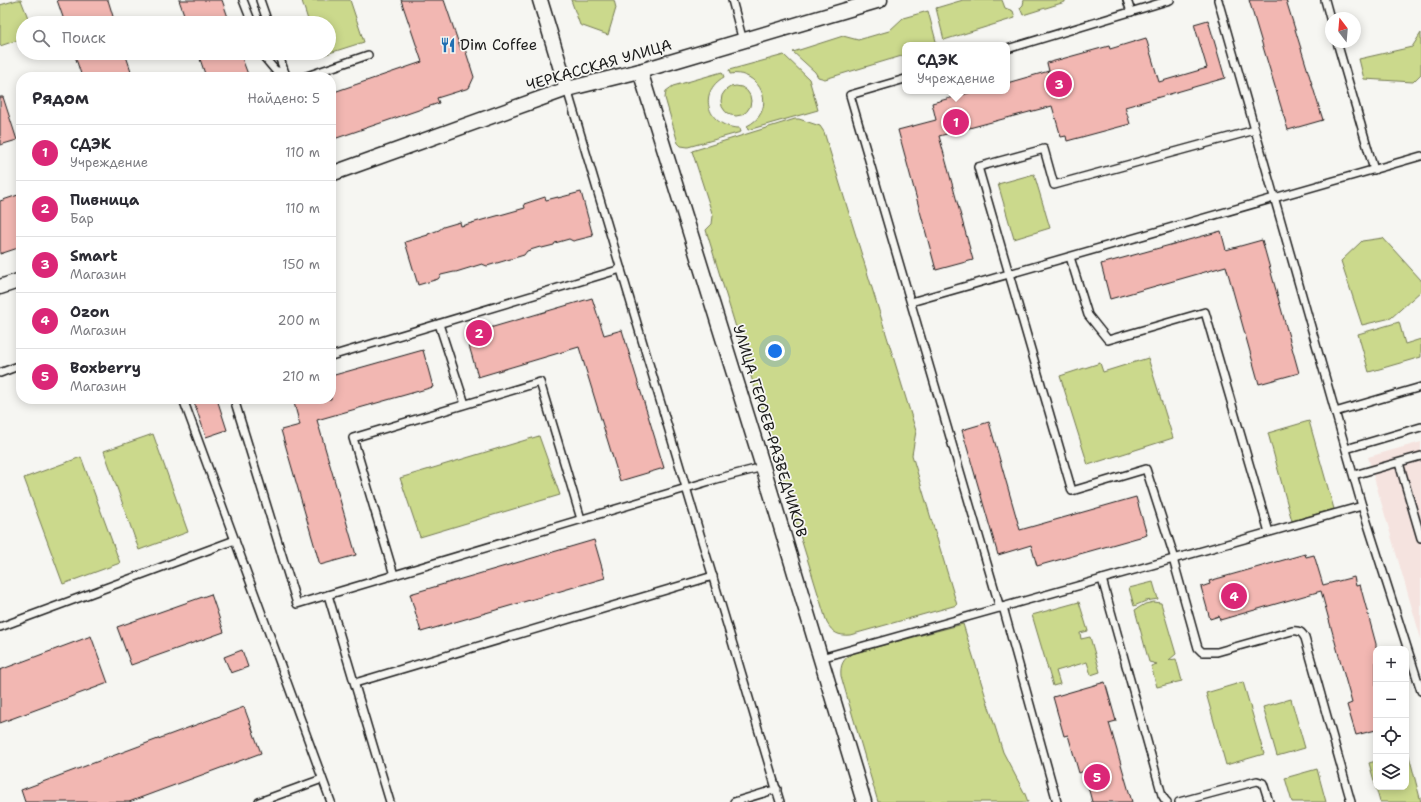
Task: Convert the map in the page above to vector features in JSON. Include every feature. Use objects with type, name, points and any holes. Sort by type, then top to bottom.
[{"type":"street","points":[[540,0],[567,89]]},
{"type":"street","name":"ЧЕРКАССКАЯ УЛИЦА","points":[[336,172],[567,89],[640,71],[880,0]]},
{"type":"street","name":"УЛИЦА ГЕРОЕВ-РАЗВЕДЧИКОВ","points":[[640,71],[763,467],[864,802]]},
{"type":"street","points":[[0,287],[16,282]]},
{"type":"lane","points":[[243,0],[249,16]]},
{"type":"lane","points":[[260,0],[266,16]]},
{"type":"lane","points":[[732,0],[744,41]]},
{"type":"lane","points":[[1127,0],[1131,12]]},
{"type":"lane","points":[[1010,48],[1170,0]]},
{"type":"lane","points":[[1218,0],[1362,506],[1421,692]]},
{"type":"lane","points":[[1325,0],[1328,12]]},
{"type":"lane","points":[[1339,48],[1374,170]]},
{"type":"lane","points":[[319,72],[368,55]]},
{"type":"lane","points":[[267,60],[275,70],[279,72]]},
{"type":"lane","points":[[281,60],[285,72]]},
{"type":"lane","points":[[902,80],[850,95],[1057,802]]},
{"type":"lane","points":[[567,89],[780,802]]},
{"type":"lane","points":[[1255,130],[1054,185],[1044,149],[978,167],[1008,275],[1072,490],[1146,469],[1174,559],[1198,648],[1202,652],[1217,652],[1292,631],[1298,630],[1302,633],[1305,638],[1351,802]]},
{"type":"lane","points":[[911,302],[1421,156]]},
{"type":"lane","points":[[1070,257],[1088,315],[1108,340],[1205,312],[1269,532]]},
{"type":"lane","points":[[336,355],[621,269]]},
{"type":"lane","points":[[439,324],[465,404]]},
{"type":"lane","points":[[0,373],[16,367]]},
{"type":"lane","points":[[394,575],[353,438],[465,404],[540,382],[581,519]]},
{"type":"lane","points":[[1336,412],[1421,387]]},
{"type":"lane","points":[[185,404],[331,802]]},
{"type":"lane","points":[[236,404],[297,604],[686,488],[763,467]]},
{"type":"lane","points":[[1346,449],[1421,427]]},
{"type":"lane","points":[[1354,475],[1421,456]]},
{"type":"lane","points":[[1399,463],[1421,538]]},
{"type":"lane","points":[[821,658],[1362,506]]},
{"type":"lane","points":[[0,627],[235,540]]},
{"type":"lane","points":[[355,683],[713,576]]},
{"type":"lane","points":[[1102,579],[1162,795],[1167,802]]},
{"type":"lane","points":[[328,595],[390,802]]},
{"type":"lane","points":[[259,802],[322,779]]},
{"type":"lane","points":[[1179,802],[1257,781],[1263,784],[1269,802]]},
{"type":"lane","points":[[734,802],[777,789]]},
{"type":"shaded area","points":[[1421,442],[1421,639],[1368,457]]},
{"type":"green space","points":[[21,0],[27,16],[16,16],[16,41],[0,46],[0,5]]},
{"type":"green space","points":[[350,0],[364,42],[336,51],[336,16],[307,16],[302,1]]},
{"type":"green space","points":[[571,0],[614,0],[616,8],[608,35],[580,25]]},
{"type":"green space","points":[[963,0],[1002,0],[1005,8],[1013,11],[1015,18],[944,40],[936,8]]},
{"type":"green space","points":[[1024,0],[1065,0],[1065,2],[1023,15],[1020,8],[1023,5]]},
{"type":"green space","points":[[928,11],[936,42],[902,42],[902,56],[825,79],[818,77],[815,72],[793,52],[843,36],[858,40],[889,31],[903,18]]},
{"type":"green space","points":[[1421,33],[1421,74],[1413,82],[1364,79],[1359,59],[1412,47]]},
{"type":"green space","points":[[784,55],[809,79],[818,110],[748,130],[747,126],[755,121],[761,113],[763,98],[761,91],[758,84],[752,79],[738,74],[730,74],[729,70]]},
{"type":"green space","points":[[722,72],[724,77],[715,84],[710,92],[708,100],[710,108],[713,116],[720,122],[729,126],[740,128],[741,132],[688,147],[681,146],[678,143],[665,98],[666,91],[673,86]]},
{"type":"green space","points":[[736,86],[747,90],[751,101],[747,112],[736,116],[725,112],[721,101],[725,90]]},
{"type":"green space","points":[[795,119],[820,126],[824,132],[916,431],[912,455],[957,605],[850,635],[836,633],[827,623],[706,230],[712,224],[713,216],[692,151]]},
{"type":"green space","points":[[1034,174],[1050,228],[1014,239],[998,184]]},
{"type":"green space","points":[[1383,238],[1421,280],[1421,291],[1391,318],[1362,325],[1341,261],[1362,241]]},
{"type":"green space","points":[[1399,322],[1405,344],[1421,339],[1421,357],[1369,372],[1358,334]]},
{"type":"green space","points":[[1148,358],[1173,438],[1088,465],[1060,376],[1100,363],[1103,372]]},
{"type":"green space","points":[[1309,421],[1334,509],[1292,521],[1268,433]]},
{"type":"green space","points":[[153,434],[188,532],[139,550],[104,451]]},
{"type":"green space","points":[[539,436],[560,495],[420,537],[400,478]]},
{"type":"green space","points":[[81,457],[120,563],[63,584],[24,478]]},
{"type":"green space","points":[[1153,582],[1158,599],[1146,601],[1134,606],[1129,588]]},
{"type":"green space","points":[[1079,602],[1088,631],[1080,633],[1081,639],[1090,637],[1100,672],[1091,675],[1087,662],[1056,671],[1060,684],[1053,686],[1032,615]]},
{"type":"green space","points":[[1154,602],[1161,603],[1176,654],[1169,660],[1176,659],[1182,681],[1157,687],[1151,666],[1157,664],[1149,662],[1135,610],[1145,604]]},
{"type":"green space","points":[[963,624],[1003,752],[1028,802],[878,802],[841,676],[843,662],[847,657],[854,653]]},
{"type":"green space","points":[[1243,682],[1264,754],[1226,765],[1206,693]]},
{"type":"green space","points":[[1291,699],[1305,748],[1277,756],[1263,707]]},
{"type":"green space","points":[[1409,756],[1421,802],[1380,802],[1377,790],[1409,790]]},
{"type":"green space","points":[[1373,762],[1373,777],[1369,763]]},
{"type":"green space","points":[[1317,769],[1326,802],[1292,802],[1285,778]]},
{"type":"building","points":[[57,0],[108,0],[113,16],[63,16]]},
{"type":"building","points":[[179,0],[222,0],[228,16],[185,16]]},
{"type":"building","points":[[401,0],[444,0],[461,50],[465,49],[474,77],[469,88],[437,98],[439,103],[336,138],[336,91],[422,62]]},
{"type":"building","points":[[1249,0],[1286,0],[1323,120],[1288,130]]},
{"type":"building","points":[[1208,20],[1225,78],[1125,107],[1130,124],[1067,141],[1066,136],[1061,137],[1052,106],[939,136],[973,260],[936,270],[898,130],[936,120],[932,103],[965,94],[1010,94],[1010,82],[1049,71],[1047,63],[1109,46],[1110,49],[1146,38],[1159,82],[1207,68],[1194,24]]},
{"type":"building","points":[[76,60],[127,60],[131,72],[80,72]]},
{"type":"building","points":[[200,60],[243,60],[247,72],[204,72]]},
{"type":"building","points":[[0,97],[3,97],[16,140],[0,145]]},
{"type":"building","points":[[581,192],[593,236],[573,241],[569,239],[555,243],[554,245],[542,248],[540,247],[527,251],[524,255],[487,266],[482,264],[441,275],[438,279],[418,285],[405,242],[428,235],[443,227],[460,222],[461,226],[525,208],[524,204],[545,197],[546,200]]},
{"type":"building","points":[[16,196],[16,249],[0,254],[0,201]]},
{"type":"building","points":[[1221,231],[1226,250],[1262,240],[1299,373],[1259,384],[1226,266],[1110,299],[1101,264]]},
{"type":"building","points":[[592,298],[604,335],[622,330],[664,468],[620,481],[579,347],[478,377],[466,335]]},
{"type":"building","points":[[423,350],[433,387],[317,420],[356,555],[320,565],[281,430],[300,425],[294,404],[336,404],[336,375]]},
{"type":"building","points":[[195,404],[219,404],[227,430],[206,437]]},
{"type":"building","points":[[989,422],[1020,530],[1136,497],[1147,535],[1037,566],[1031,545],[998,555],[962,430]]},
{"type":"building","points":[[594,540],[605,578],[421,632],[410,594]]},
{"type":"building","points":[[1305,554],[1306,557],[1314,555],[1323,585],[1354,577],[1356,586],[1360,585],[1376,644],[1376,646],[1373,646],[1373,731],[1356,735],[1347,705],[1352,703],[1321,591],[1220,620],[1219,616],[1210,619],[1201,587],[1210,584],[1209,581]]},
{"type":"building","points":[[211,594],[224,632],[131,665],[117,627]]},
{"type":"building","points":[[91,636],[108,683],[0,723],[0,670]]},
{"type":"building","points":[[242,650],[248,667],[231,673],[224,657]]},
{"type":"building","points":[[1105,682],[1116,721],[1109,723],[1132,802],[1092,802],[1084,771],[1079,773],[1068,735],[1064,736],[1053,697]]},
{"type":"building","points":[[244,707],[261,753],[129,802],[25,802],[21,790]]},
{"type":"place","name":"Dim Coffee","points":[[448,45]]},
{"type":"place","name":"Smart","points":[[1059,84]]},
{"type":"place","name":"СДЭК","points":[[956,122]]},
{"type":"place","name":"Пивница","points":[[479,333]]},
{"type":"place","name":"Ozon","points":[[1234,596]]},
{"type":"place","name":"Boxberry","points":[[1097,777]]}]
